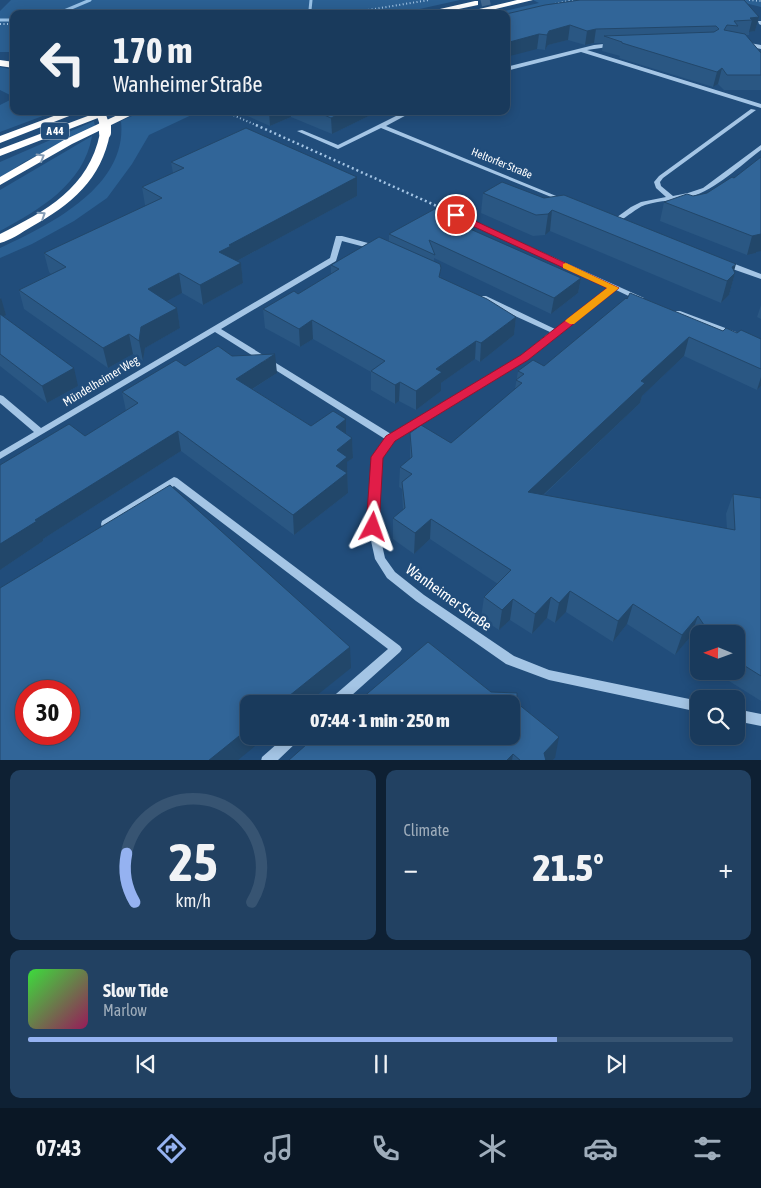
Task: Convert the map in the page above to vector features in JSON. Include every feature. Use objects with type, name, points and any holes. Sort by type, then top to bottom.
[{"type":"highway","points":[[481,10],[529,0]]},
{"type":"highway","points":[[442,10],[481,2]]},
{"type":"highway","name":"A 44","points":[[0,140],[66,115]]},
{"type":"highway","name":"A 44","points":[[0,153],[100,115]]},
{"type":"highway","points":[[0,239],[44,214],[80,184],[94,167],[101,155],[106,133],[106,126],[102,115]]},
{"type":"highway","points":[[0,182],[55,149],[126,115]]},
{"type":"street","points":[[740,44],[761,47]]},
{"type":"street","points":[[510,69],[581,50],[618,45]]},
{"type":"street","points":[[581,50],[757,107]]},
{"type":"street","points":[[671,198],[658,187],[657,182],[661,176],[757,107]]},
{"type":"street","points":[[300,131],[338,147],[403,115]]},
{"type":"street","name":"Heltorfer Straße","points":[[381,126],[572,204]]},
{"type":"street","points":[[615,221],[643,203],[689,195],[705,189],[761,147]]},
{"type":"street","points":[[447,211],[614,288],[650,302]]},
{"type":"street","points":[[606,218],[624,225]]},
{"type":"street","name":"Mündelheimer Weg","points":[[0,456],[333,259],[340,238],[370,245],[388,253]]},
{"type":"street","points":[[715,260],[761,277]]},
{"type":"street","name":"Wanheimer Straße","points":[[614,288],[524,358],[391,438],[377,457],[373,527],[380,559],[391,575],[420,598],[510,660],[548,675],[690,705]]},
{"type":"street","points":[[476,295],[556,332]]},
{"type":"street","points":[[669,309],[743,338]]},
{"type":"street","points":[[215,329],[391,438]]},
{"type":"street","points":[[0,398],[40,432]]},
{"type":"street","points":[[99,528],[174,481],[396,649],[342,695]]},
{"type":"street","points":[[745,717],[761,720]]},
{"type":"street","points":[[267,760],[284,745]]},
{"type":"path","points":[[369,10],[432,0]]},
{"type":"path","points":[[558,0],[574,0]]},
{"type":"path","points":[[749,0],[761,1]]},
{"type":"path","points":[[233,115],[438,207],[430,212]]},
{"type":"shaded area","points":[[11,0],[460,0],[415,10],[10,10],[10,52],[0,52],[0,11]]},
{"type":"shaded area","points":[[533,0],[761,0],[761,7],[741,2],[510,23],[509,10],[539,3]]},
{"type":"shaded area","points":[[0,67],[10,69],[10,95],[0,90]]},
{"type":"shaded area","points":[[10,100],[10,115],[45,115],[0,132],[0,105]]},
{"type":"shaded area","points":[[134,115],[192,115],[149,135],[132,164],[107,198],[74,221],[32,244],[0,258],[0,248],[41,228],[62,215],[82,201],[99,184],[112,165],[120,144],[121,121]]},
{"type":"shaded area","points":[[94,121],[95,126],[24,162],[0,178],[0,162]]},
{"type":"shaded area","points":[[92,136],[80,168],[70,182],[58,194],[30,214],[0,231],[0,190]]},
{"type":"building","points":[[580,0],[744,0],[759,17],[750,18],[752,20],[734,21],[738,26],[727,25],[724,30],[745,34],[761,53],[761,75],[727,75],[722,68],[717,72],[604,36],[714,32],[719,29],[716,26],[596,29],[587,31],[570,25],[549,31],[547,35],[539,34],[510,42],[510,13],[545,5]]},
{"type":"building","points":[[324,115],[337,115],[331,118]]},
{"type":"building","points":[[246,128],[357,177],[229,245],[231,246],[219,252],[241,263],[200,285],[179,273],[148,289],[177,308],[141,327],[139,341],[129,334],[103,348],[19,290],[66,267],[44,253],[162,198],[142,187],[184,168],[171,162]]},
{"type":"building","points":[[761,157],[761,234],[752,236],[664,202],[687,194],[693,196],[707,193],[732,177],[734,178]]},
{"type":"building","points":[[502,182],[544,198],[564,195],[736,264],[732,267],[735,273],[727,281],[552,210],[548,214],[536,215],[483,193]]},
{"type":"building","points":[[442,205],[446,210],[466,212],[452,221],[581,278],[554,298],[429,240],[435,255],[389,234]]},
{"type":"building","points":[[379,237],[440,264],[439,277],[487,299],[516,317],[481,343],[476,341],[436,369],[442,372],[416,391],[400,382],[395,385],[371,371],[385,361],[312,320],[299,329],[263,309],[294,291],[298,294],[339,269],[331,265]]},
{"type":"building","points":[[630,293],[723,331],[726,328],[737,333],[741,330],[761,339],[761,369],[689,337],[641,381],[645,383],[528,492],[735,530],[733,494],[761,498],[761,676],[745,666],[745,625],[704,625],[698,616],[682,635],[633,604],[618,621],[570,591],[559,603],[551,597],[535,614],[513,599],[502,610],[484,597],[511,570],[431,519],[415,533],[393,518],[405,508],[402,482],[412,474],[400,467],[412,457],[410,433],[421,425],[451,443],[522,383],[516,380],[524,374],[518,371],[533,360],[544,366],[627,299]]},
{"type":"building","points":[[0,314],[74,368],[42,386],[0,354]]},
{"type":"building","points":[[218,346],[232,356],[275,354],[236,379],[311,426],[333,411],[346,419],[336,427],[352,438],[337,450],[347,457],[336,466],[347,473],[293,515],[178,431],[35,520],[37,521],[0,544],[0,465],[69,424],[85,436],[138,403],[122,392],[176,360],[185,366]]},
{"type":"building","points":[[170,485],[350,647],[290,695],[240,695],[240,735],[209,760],[0,760],[0,588]]},
{"type":"building","points":[[428,642],[491,692],[517,693],[517,695],[366,695]]},
{"type":"building","points":[[520,705],[559,737],[544,753],[546,760],[520,760],[513,754],[507,760],[289,760],[306,745],[520,745]]},
{"type":"waterway","points":[[66,10],[90,0]]},
{"type":"waterway","points":[[310,10],[311,0]]},
{"type":"waterway","points":[[0,20],[10,20]]},
{"type":"tunnel","points":[[481,2],[490,0]]},
{"type":"slow traffic","points":[[566,266],[614,288],[570,321]]},
{"type":"route","points":[[373,527],[377,457],[391,438],[524,358],[614,288],[456,215]]}]
